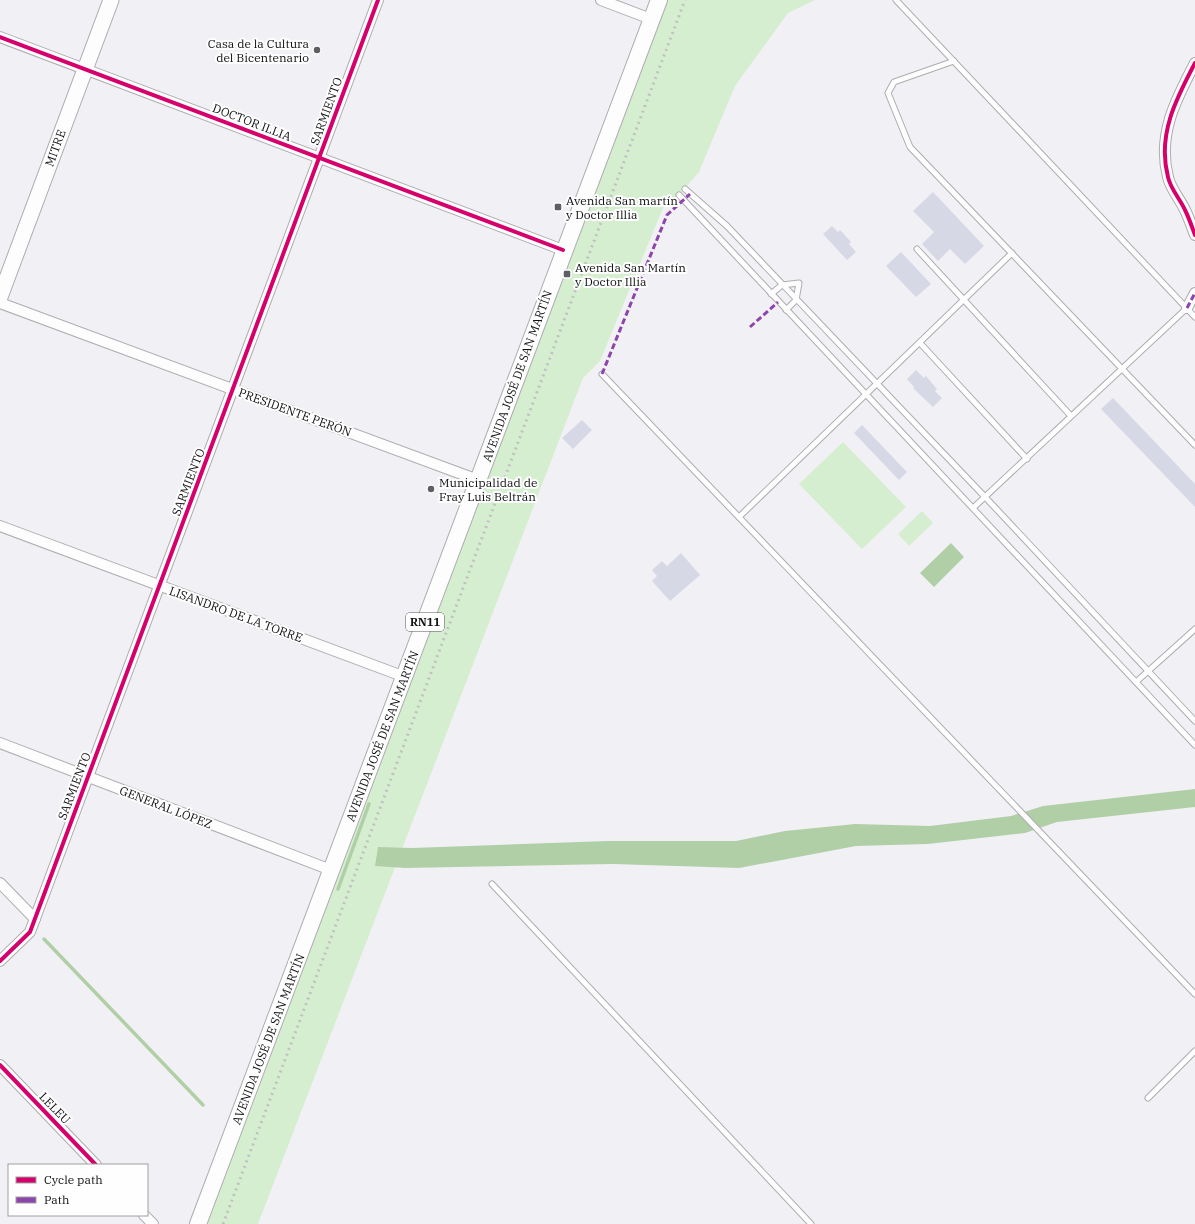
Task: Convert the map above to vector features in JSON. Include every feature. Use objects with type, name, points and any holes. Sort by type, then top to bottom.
[{"type":"main road","name":"AVENIDA JOSÉ DE SAN MARTÍN","points":[[198,1224],[563,250],[659,0]]},
{"type":"street","name":"MITRE","points":[[0,297],[110,0]]},
{"type":"street","name":"SARMIENTO","points":[[0,961],[30,932],[378,0]]},
{"type":"street","points":[[601,0],[651,19]]},
{"type":"street","name":"DOCTOR ILLIA","points":[[0,37],[563,250]]},
{"type":"street","points":[[1195,63],[1177,98],[1167,125],[1166,157],[1168,178],[1193,225],[1195,235]]},
{"type":"street","points":[[1186,308],[1195,293]]},
{"type":"street","points":[[1186,308],[1195,301]]},
{"type":"street","name":"PRESIDENTE PERÓN","points":[[0,303],[478,480]]},
{"type":"street","name":"LISANDRO DE LA TORRE","points":[[0,526],[404,677]]},
{"type":"street","name":"GENERAL LÓPEZ","points":[[0,743],[331,870]]},
{"type":"street","points":[[0,883],[35,919]]},
{"type":"street","name":"LELEU","points":[[0,1065],[95,1164]]},
{"type":"street","points":[[145,1216],[153,1224]]},
{"type":"lane","points":[[896,0],[1195,317]]},
{"type":"lane","points":[[954,61],[894,82],[888,93],[910,147],[1195,445]]},
{"type":"lane","points":[[685,189],[727,226],[986,498],[1195,721]]},
{"type":"lane","points":[[679,195],[1195,745]]},
{"type":"lane","points":[[917,249],[1071,416]]},
{"type":"lane","points":[[739,517],[1012,253]]},
{"type":"lane","points":[[771,294],[782,284],[799,283],[796,300],[786,310]]},
{"type":"lane","points":[[973,508],[986,498],[1122,367],[1186,308]]},
{"type":"lane","points":[[920,343],[1027,458]]},
{"type":"lane","points":[[602,374],[1195,994]]},
{"type":"lane","points":[[1136,682],[1195,629]]},
{"type":"lane","points":[[492,884],[811,1224]]},
{"type":"lane","points":[[1148,1098],[1195,1051]]},
{"type":"shaded area","points":[[659,0],[815,0],[788,13],[735,86],[699,172],[679,195],[663,208],[600,361],[583,378],[258,1224],[198,1224]]},
{"type":"shaded area","points":[[843,442],[906,507],[862,549],[799,484]]},
{"type":"shaded area","points":[[922,511],[933,523],[909,546],[898,534]]},
{"type":"shaded area","points":[[951,543],[964,557],[934,587],[920,573]]},
{"type":"shaded area","points":[[1195,789],[1195,807],[1057,822],[1025,833],[928,844],[856,846],[739,868],[613,864],[405,868],[375,866],[378,847],[412,848],[607,841],[736,841],[785,831],[855,824],[930,826],[1011,816],[1043,806]]},
{"type":"building","points":[[933,192],[984,246],[965,264],[950,249],[938,261],[922,244],[934,232],[913,211]]},
{"type":"building","points":[[832,226],[838,232],[840,230],[851,242],[849,244],[856,252],[847,260],[823,234]]},
{"type":"building","points":[[901,252],[931,284],[916,297],[886,266]]},
{"type":"building","points":[[916,370],[924,378],[926,376],[937,389],[935,391],[942,398],[933,407],[913,388],[914,387],[907,379]]},
{"type":"building","points":[[1113,398],[1195,484],[1195,507],[1101,409]]},
{"type":"building","points":[[582,420],[592,430],[573,449],[562,438]]},
{"type":"building","points":[[862,425],[907,472],[899,480],[854,433]]},
{"type":"building","points":[[681,553],[700,575],[670,601],[652,581],[657,576],[652,570],[662,561],[667,566]]},
{"type":"waterway","points":[[338,889],[369,804]]},
{"type":"waterway","points":[[44,939],[203,1105]]},
{"type":"railway","points":[[223,1224],[685,0]]},
{"type":"marked path","points":[[602,374],[667,215],[690,194]]},
{"type":"marked path","points":[[1187,308],[1195,293]]},
{"type":"marked path","points":[[750,327],[778,302]]},
{"type":"cycle path","points":[[0,961],[30,932],[378,0]]},
{"type":"cycle path","points":[[0,37],[563,250]]},
{"type":"cycle path","points":[[1195,63],[1175,104],[1170,118],[1165,147],[1165,162],[1169,181],[1185,210],[1195,235]]},
{"type":"cycle path","points":[[0,1065],[95,1164]]},
{"type":"place","name":"Casa de la Cultura del Bicentenario","points":[[317,50]]},
{"type":"place","name":"Avenida San martín y Doctor Illia","points":[[558,207]]},
{"type":"place","name":"Avenida San Martín y Doctor Illia","points":[[567,274]]},
{"type":"place","name":"Municipalidad de Fray Luis Beltrán","points":[[431,489]]}]
